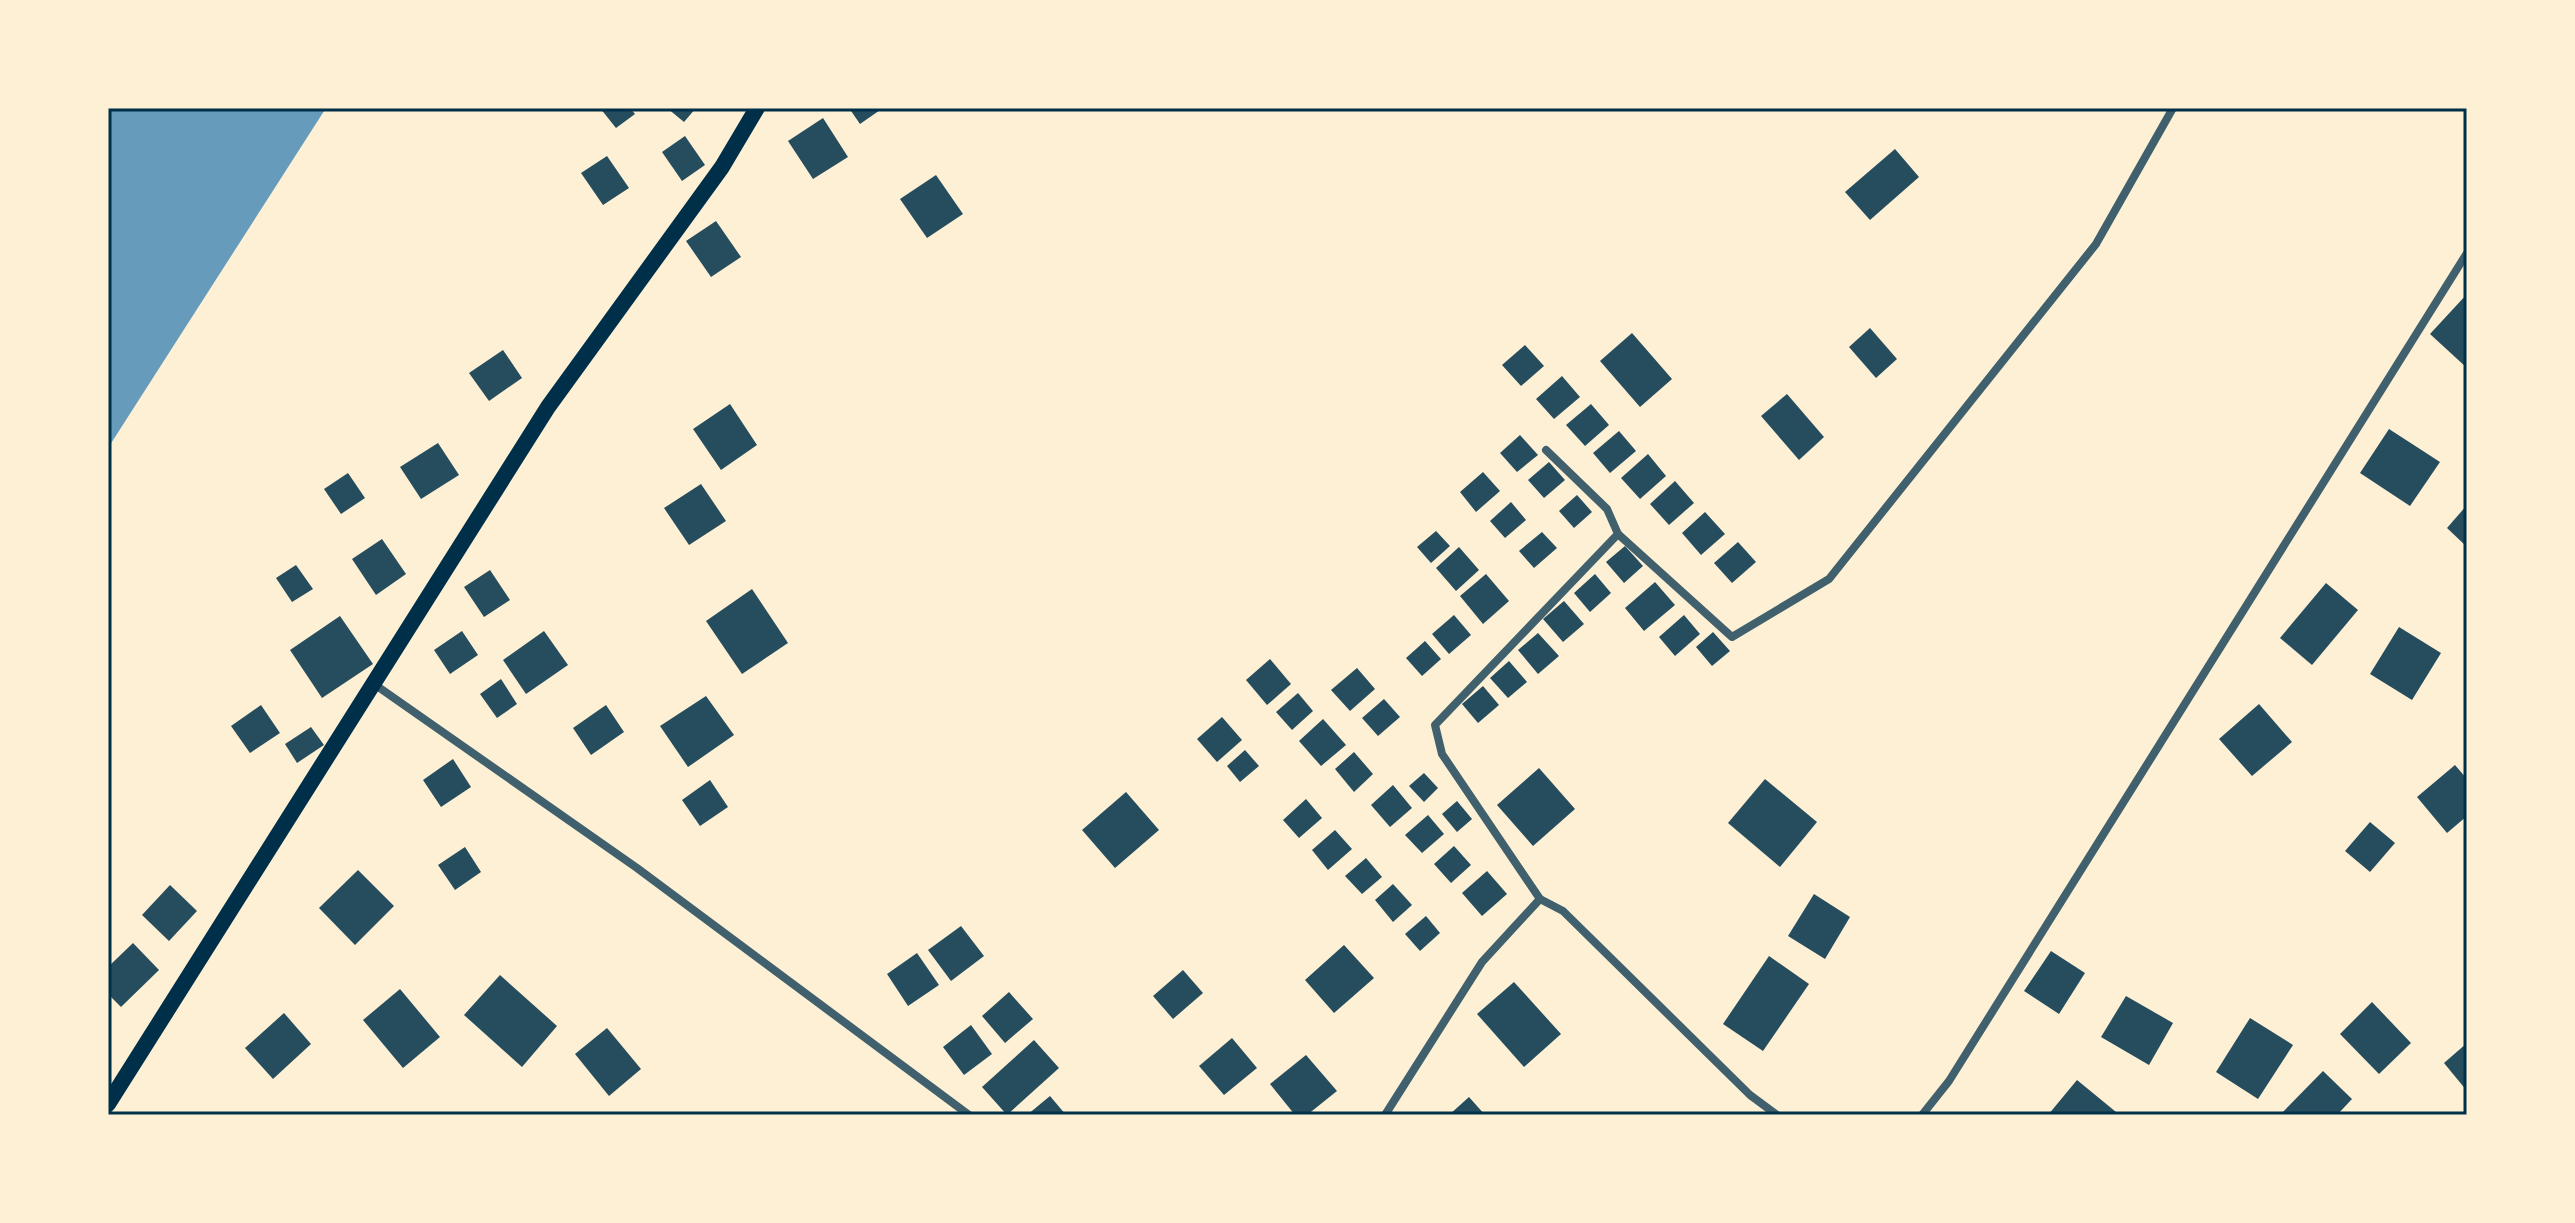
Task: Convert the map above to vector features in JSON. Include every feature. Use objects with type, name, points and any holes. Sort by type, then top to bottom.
[{"type":"main road","points":[[108,1104],[548,407],[722,167],[757,108]]},
{"type":"street","points":[[1546,450],[1607,509],[1618,534],[1732,637],[1829,579],[2096,244],[2173,108]]},
{"type":"street","points":[[1922,1115],[1949,1081],[2467,253]]},
{"type":"street","points":[[1618,534],[1435,725],[1442,754],[1540,899],[1563,911],[1750,1095],[1777,1115]]},
{"type":"street","points":[[373,684],[637,868],[969,1115]]},
{"type":"street","points":[[1385,1115],[1482,962],[1540,899]]},
{"type":"water","points":[[108,108],[326,108],[108,448]]},
{"type":"building","points":[[600,108],[630,108],[635,114],[616,128]]},
{"type":"building","points":[[667,108],[696,108],[684,122]]},
{"type":"building","points":[[849,108],[883,108],[860,124]]},
{"type":"building","points":[[823,118],[848,157],[813,179],[788,141]]},
{"type":"building","points":[[685,136],[705,165],[682,181],[662,152]]},
{"type":"building","points":[[1895,149],[1919,177],[1870,220],[1845,192]]},
{"type":"building","points":[[607,156],[629,188],[603,205],[581,173]]},
{"type":"building","points":[[936,175],[963,214],[927,238],[900,199]]},
{"type":"building","points":[[716,221],[741,257],[711,277],[686,241]]},
{"type":"building","points":[[2467,294],[2467,368],[2430,334]]},
{"type":"building","points":[[1870,328],[1897,359],[1876,378],[1849,347]]},
{"type":"building","points":[[1632,333],[1672,379],[1640,407],[1600,361]]},
{"type":"building","points":[[1525,345],[1544,366],[1521,386],[1502,365]]},
{"type":"building","points":[[503,350],[522,378],[489,401],[469,373]]},
{"type":"building","points":[[1562,376],[1580,397],[1554,419],[1536,399]]},
{"type":"building","points":[[1787,394],[1824,437],[1799,460],[1761,416]]},
{"type":"building","points":[[730,404],[757,445],[721,470],[693,429]]},
{"type":"building","points":[[1591,404],[1609,425],[1585,446],[1566,425]]},
{"type":"building","points":[[2389,429],[2440,462],[2410,506],[2360,473]]},
{"type":"building","points":[[1619,431],[1636,451],[1610,473],[1593,453]]},
{"type":"building","points":[[1520,435],[1538,455],[1517,472],[1500,453]]},
{"type":"building","points":[[438,443],[459,475],[421,499],[400,467]]},
{"type":"building","points":[[1648,454],[1666,476],[1640,499],[1621,478]]},
{"type":"building","points":[[1549,462],[1565,480],[1544,498],[1528,480]]},
{"type":"building","points":[[1483,472],[1500,491],[1476,512],[1460,492]]},
{"type":"building","points":[[348,473],[365,498],[341,514],[324,489]]},
{"type":"building","points":[[1675,481],[1694,503],[1669,525],[1650,504]]},
{"type":"building","points":[[701,484],[726,521],[689,545],[664,508]]},
{"type":"building","points":[[1577,495],[1592,512],[1574,528],[1559,511]]},
{"type":"building","points":[[1511,502],[1526,520],[1505,538],[1490,521]]},
{"type":"building","points":[[2467,505],[2467,547],[2447,528]]},
{"type":"building","points":[[1705,512],[1725,534],[1701,555],[1682,533]]},
{"type":"building","points":[[1436,531],[1450,546],[1431,563],[1417,547]]},
{"type":"building","points":[[1542,532],[1557,548],[1534,568],[1519,551]]},
{"type":"building","points":[[382,539],[406,574],[376,595],[352,559]]},
{"type":"building","points":[[1738,542],[1756,562],[1732,583],[1714,563]]},
{"type":"building","points":[[1625,546],[1643,566],[1624,583],[1606,562]]},
{"type":"building","points":[[1459,547],[1479,570],[1456,591],[1436,568]]},
{"type":"building","points":[[296,565],[313,589],[292,602],[276,578]]},
{"type":"building","points":[[490,570],[510,600],[484,617],[464,587]]},
{"type":"building","points":[[1486,574],[1509,601],[1483,624],[1460,596]]},
{"type":"building","points":[[1595,574],[1611,593],[1590,612],[1574,593]]},
{"type":"building","points":[[1655,582],[1675,605],[1644,631],[1625,608]]},
{"type":"building","points":[[2326,583],[2358,610],[2312,665],[2280,638]]},
{"type":"building","points":[[752,589],[788,643],[742,674],[706,621]]},
{"type":"building","points":[[1564,601],[1584,624],[1563,642],[1543,619]]},
{"type":"building","points":[[1454,615],[1471,635],[1449,654],[1432,634]]},
{"type":"building","points":[[1684,615],[1700,634],[1675,656],[1659,637]]},
{"type":"building","points":[[340,616],[373,664],[322,698],[290,650]]},
{"type":"building","points":[[2399,627],[2441,653],[2412,700],[2370,674]]},
{"type":"building","points":[[462,631],[478,655],[450,674],[434,650]]},
{"type":"building","points":[[544,631],[568,665],[526,694],[503,660]]},
{"type":"building","points":[[1713,632],[1730,651],[1712,666],[1696,647]]},
{"type":"building","points":[[1538,633],[1559,656],[1538,674],[1518,650]]},
{"type":"building","points":[[1425,641],[1441,659],[1422,676],[1406,658]]},
{"type":"building","points":[[1270,659],[1291,684],[1267,705],[1246,680]]},
{"type":"building","points":[[1509,661],[1527,682],[1508,698],[1490,678]]},
{"type":"building","points":[[1357,668],[1375,689],[1350,711],[1331,690]]},
{"type":"building","points":[[501,679],[517,704],[497,718],[480,694]]},
{"type":"building","points":[[1483,686],[1499,705],[1478,723],[1462,704]]},
{"type":"building","points":[[1298,693],[1313,711],[1292,730],[1276,712]]},
{"type":"building","points":[[706,696],[734,735],[688,767],[660,726]]},
{"type":"building","points":[[1384,699],[1400,717],[1378,736],[1362,718]]},
{"type":"building","points":[[2259,704],[2292,742],[2252,776],[2219,739]]},
{"type":"building","points":[[261,705],[280,733],[250,753],[231,726]]},
{"type":"building","points":[[606,705],[624,732],[591,755],[573,728]]},
{"type":"building","points":[[1222,717],[1242,740],[1217,762],[1197,739]]},
{"type":"building","points":[[1323,719],[1346,745],[1321,766],[1299,741]]},
{"type":"building","points":[[311,727],[324,745],[297,763],[285,744]]},
{"type":"building","points":[[1245,750],[1259,766],[1240,782],[1227,766]]},
{"type":"building","points":[[1354,752],[1373,774],[1354,792],[1335,769]]},
{"type":"building","points":[[453,759],[471,787],[441,807],[423,780]]},
{"type":"building","points":[[2455,765],[2467,779],[2467,816],[2447,833],[2417,797]]},
{"type":"building","points":[[1539,768],[1575,809],[1533,846],[1497,805]]},
{"type":"building","points":[[1424,773],[1438,788],[1424,802],[1409,786]]},
{"type":"building","points":[[1765,779],[1817,822],[1780,867],[1728,823]]},
{"type":"building","points":[[710,780],[728,807],[700,826],[682,800]]},
{"type":"building","points":[[1393,785],[1412,808],[1390,827],[1371,805]]},
{"type":"building","points":[[1126,792],[1159,830],[1115,868],[1082,830]]},
{"type":"building","points":[[1306,799],[1322,818],[1299,838],[1283,820]]},
{"type":"building","points":[[1457,801],[1472,819],[1457,832],[1442,814]]},
{"type":"building","points":[[1428,815],[1444,834],[1422,853],[1405,835]]},
{"type":"building","points":[[2370,822],[2395,843],[2370,872],[2345,851]]},
{"type":"building","points":[[1335,830],[1352,849],[1328,870],[1312,850]]},
{"type":"building","points":[[1454,846],[1471,865],[1451,883],[1434,864]]},
{"type":"building","points":[[465,847],[481,872],[455,890],[438,865]]},
{"type":"building","points":[[1366,858],[1382,877],[1362,894],[1345,876]]},
{"type":"building","points":[[358,870],[394,906],[355,945],[319,908]]},
{"type":"building","points":[[1487,871],[1507,894],[1482,916],[1462,893]]},
{"type":"building","points":[[1393,884],[1412,905],[1393,922],[1375,900]]},
{"type":"building","points":[[170,885],[197,911],[169,941],[142,915]]},
{"type":"building","points":[[1814,894],[1850,917],[1825,959],[1788,936]]},
{"type":"building","points":[[1426,916],[1440,933],[1420,951],[1405,934]]},
{"type":"building","points":[[961,926],[984,956],[951,981],[928,950]]},
{"type":"building","points":[[133,943],[159,970],[121,1007],[108,994],[108,967]]},
{"type":"building","points":[[1344,945],[1374,978],[1334,1013],[1305,980]]},
{"type":"building","points":[[2051,951],[2085,973],[2059,1014],[2024,991]]},
{"type":"building","points":[[917,953],[939,985],[908,1006],[887,974]]},
{"type":"building","points":[[1769,956],[1809,984],[1763,1051],[1723,1024]]},
{"type":"building","points":[[1183,970],[1203,993],[1173,1019],[1153,996]]},
{"type":"building","points":[[500,975],[557,1026],[522,1067],[464,1015]]},
{"type":"building","points":[[1514,982],[1561,1034],[1524,1067],[1477,1014]]},
{"type":"building","points":[[400,989],[440,1037],[403,1068],[363,1020]]},
{"type":"building","points":[[1009,992],[1033,1019],[1005,1043],[982,1016]]},
{"type":"building","points":[[2126,996],[2173,1023],[2149,1065],[2101,1037]]},
{"type":"building","points":[[2372,1002],[2411,1043],[2379,1074],[2340,1034]]},
{"type":"building","points":[[284,1013],[311,1044],[273,1079],[245,1048]]},
{"type":"building","points":[[2250,1018],[2293,1045],[2258,1099],[2216,1072]]},
{"type":"building","points":[[971,1025],[992,1054],[964,1075],[943,1047]]},
{"type":"building","points":[[607,1028],[641,1069],[609,1096],[575,1054]]},
{"type":"building","points":[[1232,1038],[1257,1068],[1224,1095],[1199,1066]]},
{"type":"building","points":[[1034,1040],[1059,1068],[1007,1115],[982,1087]]},
{"type":"building","points":[[2467,1043],[2467,1091],[2444,1063]]},
{"type":"building","points":[[1306,1055],[1337,1091],[1307,1115],[1295,1115],[1270,1084]]},
{"type":"building","points":[[2323,1071],[2352,1099],[2337,1115],[2280,1115]]},
{"type":"building","points":[[2077,1080],[2116,1112],[2113,1115],[2048,1115]]},
{"type":"building","points":[[1050,1096],[1066,1115],[1027,1115]]},
{"type":"building","points":[[1469,1097],[1485,1115],[1449,1115]]}]
